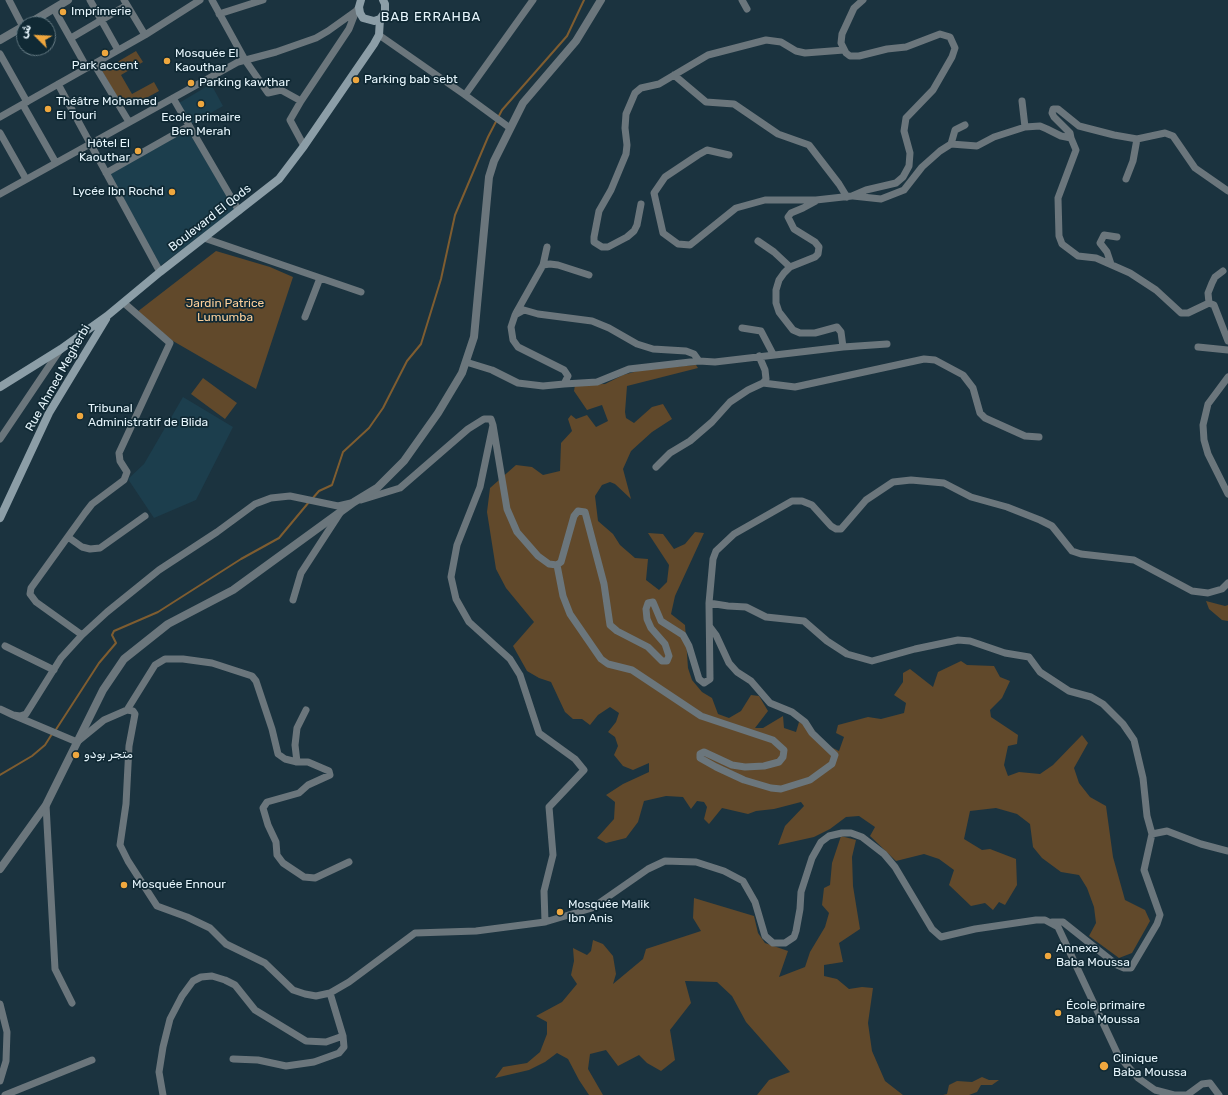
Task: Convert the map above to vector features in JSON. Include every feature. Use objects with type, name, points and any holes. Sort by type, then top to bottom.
[{"type":"main road","points":[[379,35],[380,19],[386,8],[383,0]]},
{"type":"main road","points":[[359,6],[363,18],[374,21],[380,19]]},
{"type":"main road","name":"Boulevard El Qods","points":[[0,387],[39,363],[107,316],[160,272],[278,179],[304,146],[379,35]]},
{"type":"main road","name":"Rue Ahmed Megherbi","points":[[0,518],[49,413],[107,316]]},
{"type":"street","points":[[9,0],[19,16]]},
{"type":"street","points":[[42,16],[68,0]]},
{"type":"street","points":[[90,0],[118,50]]},
{"type":"street","points":[[0,117],[145,35],[200,0]]},
{"type":"street","points":[[212,0],[245,60],[268,93],[281,90],[301,101]]},
{"type":"street","points":[[219,14],[263,0]]},
{"type":"street","points":[[465,96],[533,0]]},
{"type":"street","points":[[0,869],[46,805],[103,690],[124,659],[168,624],[232,590],[339,509],[377,488],[404,461],[438,413],[462,373],[474,337],[489,176],[494,161],[523,103],[576,41],[601,0]]},
{"type":"street","points":[[742,0],[747,9]]},
{"type":"street","points":[[850,197],[866,190],[896,183],[903,177],[909,166],[910,153],[904,131],[906,118],[933,90],[955,48],[950,37],[940,34],[906,47],[887,49],[859,56],[850,56],[844,50],[841,43],[845,26],[854,8],[863,0]]},
{"type":"street","points":[[71,38],[101,20],[126,2],[145,35]]},
{"type":"street","points":[[0,194],[238,62],[276,52],[316,38],[359,6]]},
{"type":"street","points":[[304,146],[290,120],[301,101],[350,30],[359,6]]},
{"type":"street","points":[[54,9],[87,68]]},
{"type":"street","points":[[0,40],[16,31]]},
{"type":"street","points":[[379,35],[510,128]]},
{"type":"street","points":[[641,204],[638,225],[627,237],[608,247],[602,248],[594,242],[599,211],[611,190],[626,154],[626,114],[635,93],[641,88],[659,84],[708,55],[766,40],[781,42],[796,51],[805,54],[844,50]]},
{"type":"street","points":[[0,54],[56,164]]},
{"type":"street","points":[[94,64],[129,122]]},
{"type":"street","points":[[674,75],[706,102],[734,104],[778,134],[809,145],[850,197]]},
{"type":"street","points":[[58,84],[160,272]]},
{"type":"street","points":[[173,98],[239,211]]},
{"type":"street","points":[[1022,101],[1025,127]]},
{"type":"street","points":[[1209,303],[1188,313],[1182,313],[1156,290],[1130,273],[1096,258],[1078,256],[1062,244],[1059,236],[1058,198],[1076,150],[1070,134],[1054,117],[1052,113],[1053,109],[1058,109],[1079,126],[1137,139],[1166,133],[1173,136],[1195,168],[1228,191]]},
{"type":"street","points":[[951,144],[955,130],[965,125]]},
{"type":"street","points":[[106,173],[189,126]]},
{"type":"street","points":[[729,154],[707,150],[665,177],[654,193],[663,233],[678,244],[690,245],[736,208],[765,200],[816,200],[850,197],[881,199],[904,190],[922,167],[940,151],[951,144],[977,146],[994,137],[1025,127],[1040,126],[1061,136],[1071,138]]},
{"type":"street","points":[[0,133],[26,179]]},
{"type":"street","points":[[1126,179],[1133,161],[1137,139]]},
{"type":"street","points":[[816,200],[791,213],[788,217],[794,229],[814,242],[818,247],[818,254],[815,257],[790,267],[779,280],[776,290],[776,303],[779,312],[793,330],[800,333],[815,333],[837,327],[841,332],[843,347]]},
{"type":"street","points":[[1111,264],[1107,252],[1100,243],[1101,237],[1104,235],[1117,236]]},
{"type":"street","points":[[204,238],[361,292]]},
{"type":"street","points":[[758,241],[778,255],[790,267]]},
{"type":"street","points":[[547,247],[543,265],[516,313],[511,333],[518,347],[564,370],[568,376],[564,384]]},
{"type":"street","points":[[543,265],[558,265],[589,275]]},
{"type":"street","points":[[1209,303],[1208,293],[1212,282],[1215,277],[1223,271]]},
{"type":"street","points":[[305,317],[320,278]]},
{"type":"street","points":[[82,635],[36,602],[30,594],[31,588],[92,504],[124,480],[127,472],[120,460],[119,453],[170,343],[124,303]]},
{"type":"street","points":[[1209,303],[1214,305],[1225,322],[1228,341]]},
{"type":"street","points":[[516,313],[524,310],[538,314],[592,321],[609,328],[637,344],[653,349],[686,351],[694,354],[699,361]]},
{"type":"street","points":[[742,328],[761,331],[773,354]]},
{"type":"street","points":[[466,362],[492,370],[518,383],[543,386],[596,382],[629,369],[699,361],[716,362],[773,354],[888,344]]},
{"type":"street","points":[[1198,347],[1228,350]]},
{"type":"street","points":[[0,440],[61,348]]},
{"type":"street","points":[[759,356],[765,370],[766,379],[763,383]]},
{"type":"street","points":[[656,467],[670,453],[690,441],[712,422],[730,402],[748,390],[763,383],[795,387],[924,359],[935,360],[963,375],[973,388],[980,412],[985,418],[1026,436],[1039,437]]},
{"type":"street","points":[[39,363],[45,365],[46,372]]},
{"type":"street","points":[[1228,377],[1208,404],[1203,425],[1204,440],[1208,454],[1228,494]]},
{"type":"street","points":[[354,502],[400,488],[468,429],[484,419],[491,419],[507,509],[517,532],[538,556],[549,564],[557,565],[561,562],[574,516],[578,511],[585,512],[604,584],[610,625],[617,631],[648,647],[662,661],[667,661],[669,656],[665,644],[651,628],[647,619],[646,609],[648,603],[653,602],[661,621],[683,635],[689,646],[699,679],[704,683],[710,679],[710,627],[708,603],[713,559],[716,551],[734,534],[792,501],[802,501],[812,506],[831,526],[841,529],[866,500],[892,482],[911,480],[944,483],[971,497],[1007,507],[1052,526],[1072,551],[1081,554],[1134,560],[1192,591],[1208,593],[1222,589],[1228,583]]},
{"type":"street","points":[[493,425],[480,487],[457,545],[451,577],[456,599],[469,622],[510,659],[520,675],[539,733],[575,759],[584,770],[549,808],[553,855],[544,891],[545,922]]},
{"type":"street","points":[[13,715],[20,716],[26,714],[61,658],[82,635],[136,587],[255,504],[271,498],[290,496],[339,509]]},
{"type":"street","points":[[293,600],[301,573],[339,509]]},
{"type":"street","points":[[68,536],[82,547],[90,549],[100,548],[145,516]]},
{"type":"street","points":[[557,565],[563,596],[570,614],[601,659],[608,664],[632,670],[701,716],[773,740],[784,750],[783,757],[779,762],[764,766],[745,767],[732,765],[704,752],[700,754],[700,758],[744,780],[771,788],[781,789],[810,780],[832,764],[835,755],[812,732],[805,722],[792,712],[770,703],[751,681],[736,672],[729,663],[710,627]]},
{"type":"street","points":[[708,603],[746,607],[766,617],[804,621],[827,641],[847,654],[872,661],[915,649],[958,640],[970,641],[1006,653],[1028,657],[1040,672],[1068,691],[1090,697],[1103,704],[1123,724],[1134,740],[1143,778],[1152,834],[1144,870],[1160,915],[1157,924],[1131,968],[1124,968],[1118,965],[1063,922],[1050,922]]},
{"type":"street","points":[[5,646],[54,670]]},
{"type":"street","points":[[127,710],[155,665],[165,659],[183,659],[223,666],[252,676],[256,681],[272,729],[278,754],[285,759],[297,762],[308,762],[329,771],[330,775],[308,785],[299,793],[267,802],[263,808],[268,825],[276,842],[277,855],[283,863],[296,873],[309,878],[315,878],[323,875],[349,862]]},
{"type":"street","points":[[0,709],[77,742]]},
{"type":"street","points":[[77,742],[104,720],[127,710],[133,711],[135,714],[129,746],[126,804],[120,845],[128,861],[156,906],[187,917],[210,928],[226,944],[265,963],[293,990],[316,996],[330,993],[349,982],[415,933],[476,931],[545,922],[592,908],[648,870],[665,861],[696,862],[724,871],[743,881],[755,902],[765,936],[773,943],[785,943],[794,936],[796,931],[801,892],[812,858],[821,842],[829,836],[842,832],[851,833],[862,837],[884,854],[895,867],[932,929],[941,937],[974,929],[1036,920],[1045,920],[1058,927],[1068,945],[1118,1055],[1138,1078],[1155,1090],[1174,1095],[1187,1095],[1202,1084],[1210,1083],[1219,1095]]},
{"type":"street","points":[[297,762],[295,745],[297,728],[306,710]]},
{"type":"street","points":[[46,805],[55,969],[72,1003]]},
{"type":"street","points":[[1152,834],[1167,831],[1201,844],[1228,850]]},
{"type":"street","points":[[163,1095],[160,1072],[163,1047],[170,1019],[185,991],[193,981],[201,977],[212,976],[226,980],[235,985],[255,1010],[306,1041],[326,1042],[343,1036]]},
{"type":"street","points":[[233,1059],[258,1060],[286,1066],[314,1062],[339,1053],[344,1047],[343,1036],[330,993]]},
{"type":"street","points":[[0,1004],[8,1032],[6,1060],[0,1082],[5,1095],[92,1060]]},
{"type":"shaded area","name":"Ecole primaire Ben Merah","points":[[211,84],[223,106],[191,124],[179,103]]},
{"type":"shaded area","name":"Lycée Ibn Rochd","points":[[187,129],[235,209],[160,266],[110,174]]},
{"type":"shaded area","points":[[183,397],[233,427],[196,500],[154,518],[128,479],[144,464]]},
{"type":"green space","points":[[136,51],[143,62],[121,75],[132,94],[154,82],[159,91],[137,103],[135,101],[123,107],[102,71]]},
{"type":"green space","name":"Jardin Patrice Lumumba","points":[[216,251],[270,267],[293,277],[256,389],[173,341],[137,312]]},
{"type":"green space","points":[[696,365],[698,368],[627,386],[626,418],[634,423],[652,407],[663,404],[672,419],[652,432],[631,451],[623,469],[631,499],[615,484],[610,482],[602,485],[595,496],[598,521],[613,534],[620,545],[635,558],[648,559],[646,580],[659,590],[667,582],[669,565],[648,533],[663,534],[674,549],[685,544],[695,532],[704,533],[675,596],[671,614],[685,625],[688,668],[692,680],[702,692],[712,698],[718,714],[729,718],[741,711],[751,695],[759,696],[768,711],[755,728],[763,728],[783,716],[784,728],[796,732],[799,722],[814,730],[820,742],[839,751],[844,737],[836,733],[838,725],[868,717],[881,719],[904,713],[906,703],[894,695],[903,682],[903,673],[910,669],[933,687],[938,672],[961,661],[967,665],[994,666],[1000,677],[1010,681],[1002,698],[990,710],[991,717],[1018,735],[1017,744],[1008,746],[1004,765],[1008,776],[1019,772],[1040,774],[1053,765],[1082,735],[1088,743],[1074,768],[1079,783],[1090,797],[1106,806],[1113,857],[1125,900],[1145,910],[1150,921],[1132,953],[1119,958],[1089,936],[1096,923],[1094,907],[1087,888],[1079,875],[1061,872],[1042,858],[1033,847],[1030,824],[1017,814],[996,808],[970,811],[964,839],[982,850],[990,849],[1016,859],[1017,885],[1005,905],[999,902],[993,910],[985,903],[971,906],[949,885],[954,870],[939,859],[924,854],[896,861],[870,836],[875,827],[859,816],[846,817],[830,829],[814,837],[778,845],[785,826],[804,806],[801,802],[748,814],[722,808],[709,824],[704,819],[707,807],[704,802],[697,801],[691,809],[683,797],[666,796],[644,801],[638,822],[626,838],[606,843],[597,838],[614,819],[615,802],[606,795],[623,784],[649,772],[649,763],[633,770],[623,766],[614,755],[618,746],[615,737],[608,732],[616,722],[619,713],[610,707],[598,715],[590,725],[582,719],[573,719],[565,712],[551,682],[539,678],[527,671],[513,646],[534,622],[506,588],[496,569],[487,512],[490,488],[516,465],[532,467],[543,475],[560,471],[561,443],[572,431],[568,419],[571,415],[576,419],[587,415],[596,427],[608,421],[602,405],[587,410],[574,391],[575,385],[605,384],[623,375],[645,369]]},
{"type":"green space","points":[[203,378],[237,403],[225,419],[191,394]]},
{"type":"green space","points":[[1206,601],[1225,606],[1228,605],[1228,621],[1222,620],[1209,609]]},
{"type":"green space","points":[[841,836],[856,840],[852,857],[853,886],[860,929],[839,943],[843,962],[824,965],[824,976],[837,979],[849,989],[862,987],[873,988],[868,1023],[872,1051],[885,1081],[903,1095],[757,1095],[769,1080],[790,1072],[746,1022],[732,996],[717,982],[685,981],[691,1003],[670,1030],[675,1060],[661,1071],[647,1063],[639,1055],[618,1066],[606,1050],[590,1054],[588,1069],[603,1095],[589,1095],[568,1059],[557,1053],[545,1062],[529,1070],[495,1078],[503,1067],[527,1063],[540,1052],[547,1034],[547,1022],[536,1016],[562,1002],[577,984],[571,975],[574,961],[573,948],[587,955],[591,951],[593,940],[603,944],[613,956],[616,974],[613,984],[643,959],[646,949],[701,931],[693,918],[694,898],[754,916],[758,933],[765,943],[788,951],[779,977],[805,967],[810,952],[825,927],[829,913],[822,905],[824,888],[830,885],[832,863]]},
{"type":"green space","points":[[982,1077],[989,1080],[999,1080],[992,1085],[981,1085],[977,1092],[969,1095],[943,1095],[947,1094],[949,1085],[957,1081],[972,1082]]},
{"type":"waterway","points":[[312,499],[319,491],[332,485],[343,452],[369,428],[383,408],[407,361],[421,344],[441,279],[455,215],[488,137],[502,110],[567,36],[584,0]]},
{"type":"waterway","points":[[55,731],[99,663],[116,643],[112,635],[114,631],[158,612],[241,559],[279,538],[309,502]]},
{"type":"waterway","points":[[0,775],[32,756],[45,745],[52,734]]},
{"type":"place","name":"Imprimerie","points":[[63,12]]},
{"type":"place","name":"Park accent","points":[[105,53]]},
{"type":"place","name":"Mosquée El Kaouthar","points":[[167,61]]},
{"type":"place","name":"Parking bab sebt","points":[[356,80]]},
{"type":"place","name":"Parking kawthar","points":[[191,83]]},
{"type":"place","name":"Ecole primaire Ben Merah","points":[[201,104]]},
{"type":"place","name":"Théâtre Mohamed El Touri","points":[[48,109]]},
{"type":"place","name":"Hôtel El Kaouthar","points":[[138,151]]},
{"type":"place","name":"Lycée Ibn Rochd","points":[[172,192]]},
{"type":"place","name":"Tribunal Administratif de Blida","points":[[80,416]]},
{"type":"place","name":"متجر بودو","points":[[76,755]]},
{"type":"place","name":"Mosquée Ennour","points":[[124,885]]},
{"type":"place","name":"Mosquée Malik Ibn Anis","points":[[560,912]]},
{"type":"place","name":"Annexe Baba Moussa","points":[[1048,956]]},
{"type":"place","name":"École primaire Baba Moussa","points":[[1058,1013]]},
{"type":"place","name":"Clinique Baba Moussa","points":[[1104,1066]]},
{"type":"district","name":"BAB ERRAHBA","points":[[431,17]]}]
